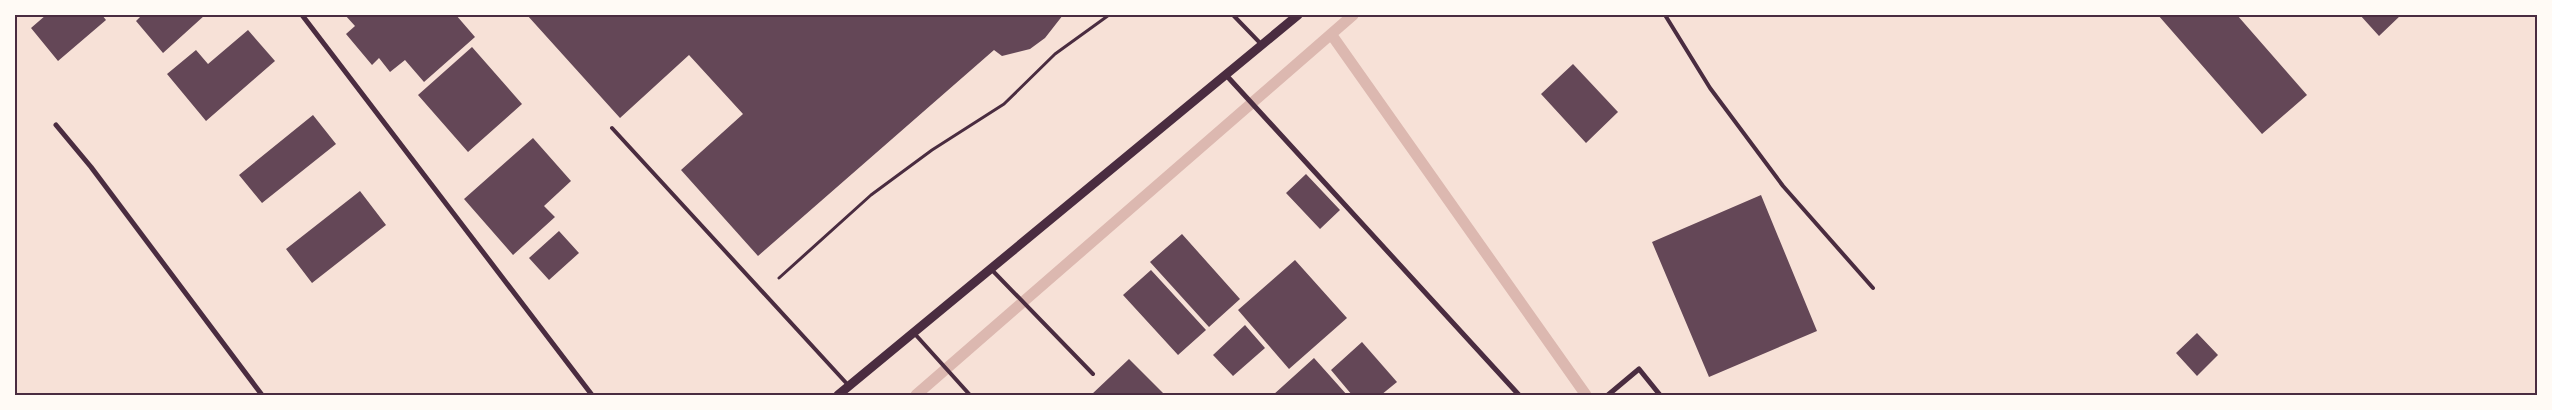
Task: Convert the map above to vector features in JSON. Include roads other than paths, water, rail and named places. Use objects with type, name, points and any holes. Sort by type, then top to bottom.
[{"type":"street","points":[[302,15],[592,395]]},
{"type":"street","points":[[838,395],[1298,15]]},
{"type":"street","points":[[1226,75],[1519,395]]},
{"type":"street","points":[[56,125],[91,167],[262,395]]},
{"type":"street","points":[[1608,395],[1639,369],[1660,395]]},
{"type":"lane","points":[[1233,15],[1262,45]]},
{"type":"lane","points":[[1665,15],[1710,88],[1783,186],[1874,288]]},
{"type":"lane","points":[[612,128],[849,386]]},
{"type":"lane","points":[[991,269],[1093,374]]},
{"type":"lane","points":[[914,333],[970,395]]},
{"type":"waterway","points":[[916,395],[1353,15]]},
{"type":"waterway","points":[[1331,34],[1586,395]]}]
